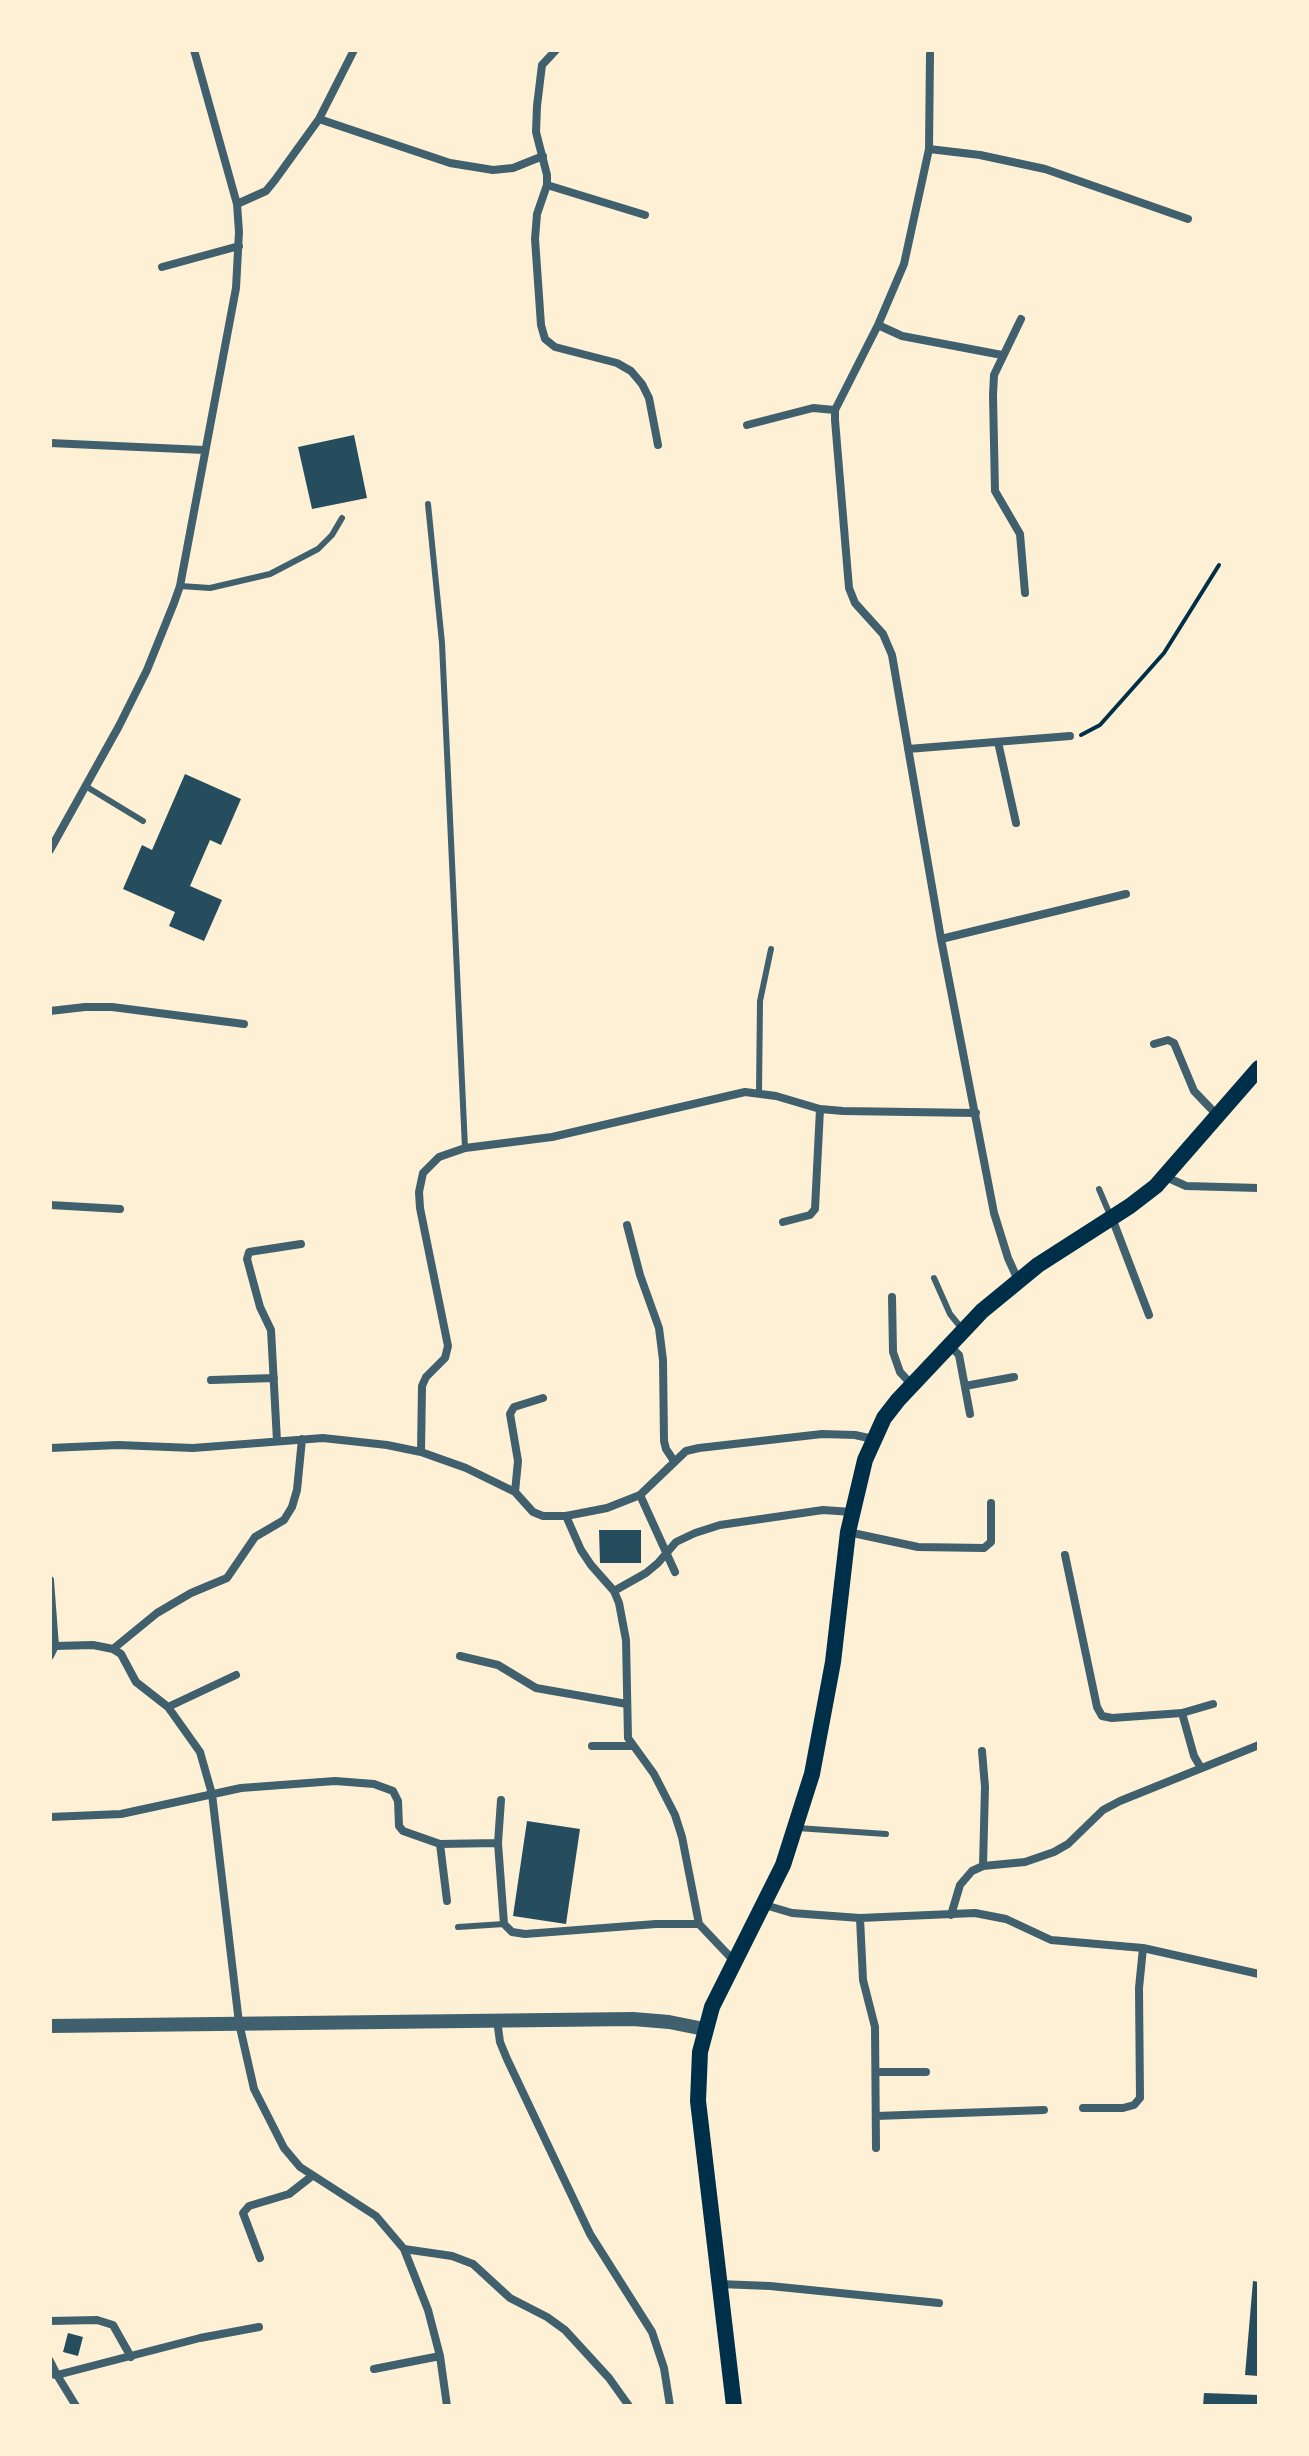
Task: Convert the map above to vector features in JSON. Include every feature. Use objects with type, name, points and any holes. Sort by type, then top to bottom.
[{"type":"main road","points":[[734,2406],[698,2101],[700,2052],[704,2029],[765,1905],[797,1828],[823,1727],[848,1532],[873,1439],[884,1418],[911,1384],[963,1330],[1018,1280],[1112,1218],[1166,1177],[1259,1068]]},
{"type":"street","points":[[50,850],[54,835],[87,787],[147,670],[180,586],[236,288],[239,246],[237,204],[194,50]]},
{"type":"street","points":[[237,204],[266,191],[319,119],[354,50]]},
{"type":"street","points":[[556,50],[542,65],[537,106],[536,132],[547,185],[537,214],[535,239],[541,325],[545,339],[555,347],[617,363],[631,371],[649,398],[658,445]]},
{"type":"street","points":[[930,54],[929,149],[904,264],[878,325],[835,410],[849,588],[855,603],[883,634],[892,655],[941,939],[994,1213],[1018,1280]]},
{"type":"street","points":[[319,119],[450,163],[479,168],[513,168],[543,156]]},
{"type":"street","points":[[929,149],[980,155],[1045,169],[1188,219]]},
{"type":"street","points":[[547,185],[645,215]]},
{"type":"street","points":[[162,267],[239,246]]},
{"type":"street","points":[[1021,319],[994,375],[995,491],[1020,534],[1025,593]]},
{"type":"street","points":[[878,325],[902,336],[1002,355]]},
{"type":"street","points":[[747,425],[813,408],[835,410]]},
{"type":"street","points":[[50,443],[204,450]]},
{"type":"street","points":[[908,749],[1070,736]]},
{"type":"street","points":[[998,742],[1016,823]]},
{"type":"street","points":[[941,939],[1126,894]]},
{"type":"street","points":[[50,1011],[112,1007],[244,1024]]},
{"type":"street","points":[[1154,1044],[1168,1040],[1174,1043],[1194,1091],[1217,1115]]},
{"type":"street","points":[[421,1452],[422,1386],[426,1377],[445,1358],[448,1346],[419,1192],[423,1173],[430,1164],[449,1152],[552,1137],[731,1094],[759,1093],[820,1109],[976,1113]]},
{"type":"street","points":[[783,1222],[810,1215],[815,1209],[820,1109]]},
{"type":"street","points":[[1166,1177],[1186,1186],[1259,1188]]},
{"type":"street","points":[[50,1205],[120,1209]]},
{"type":"street","points":[[1112,1218],[1149,1315]]},
{"type":"street","points":[[627,1225],[661,1339],[664,1441],[674,1461]]},
{"type":"street","points":[[277,1441],[271,1330],[260,1307],[247,1259],[249,1252],[301,1244]]},
{"type":"street","points":[[892,1297],[893,1352],[900,1372],[911,1384]]},
{"type":"street","points":[[949,1344],[959,1355],[970,1414]]},
{"type":"street","points":[[965,1386],[1014,1377]]},
{"type":"street","points":[[211,1380],[274,1378]]},
{"type":"street","points":[[515,1492],[518,1461],[510,1414],[514,1407],[543,1398]]},
{"type":"street","points":[[50,1448],[118,1445],[193,1448],[302,1439],[346,1440],[421,1452],[466,1468],[515,1492],[533,1512],[543,1516],[566,1516],[607,1508],[640,1495],[686,1451],[822,1434],[873,1439]]},
{"type":"street","points":[[113,1649],[157,1613],[191,1593],[227,1578],[255,1537],[284,1520],[297,1490],[302,1439]]},
{"type":"street","points":[[640,1495],[675,1572]]},
{"type":"street","points":[[848,1532],[918,1547],[984,1548],[991,1542],[991,1503]]},
{"type":"street","points":[[614,1591],[646,1573],[676,1542],[720,1525],[823,1510],[852,1512]]},
{"type":"street","points":[[566,1516],[591,1565],[614,1591],[619,1603],[626,1640],[628,1738],[654,1774],[675,1815],[699,1924],[735,1962]]},
{"type":"street","points":[[1065,1555],[1097,1707],[1102,1716],[1182,1713],[1213,1704]]},
{"type":"street","points":[[50,1580],[55,1646],[50,1656]]},
{"type":"street","points":[[55,1646],[93,1645],[121,1654],[136,1682],[168,1707],[200,1752],[212,1794],[239,2023],[254,2089],[284,2148],[312,2176],[376,2216],[404,2249],[428,2310],[440,2356],[447,2406]]},
{"type":"street","points":[[460,1656],[498,1665],[536,1688],[627,1704]]},
{"type":"street","points":[[168,1707],[236,1675]]},
{"type":"street","points":[[1182,1713],[1201,1768]]},
{"type":"street","points":[[951,1915],[960,1885],[972,1871],[983,1866],[1025,1862],[1054,1852],[1068,1844],[1086,1825],[1112,1806],[1259,1745]]},
{"type":"street","points":[[592,1746],[632,1746]]},
{"type":"street","points":[[982,1751],[985,1787],[983,1866]]},
{"type":"street","points":[[50,1817],[121,1814],[241,1788],[335,1781],[374,1784],[393,1791],[398,1801],[399,1826],[403,1831],[440,1844],[498,1843]]},
{"type":"street","points":[[501,1800],[498,1843],[504,1924],[512,1932],[525,1934],[656,1924],[699,1924]]},
{"type":"street","points":[[440,1844],[447,1901]]},
{"type":"street","points":[[765,1905],[792,1913],[860,1918],[975,1913],[1006,1919],[1051,1940],[1143,1948],[1259,1974]]},
{"type":"street","points":[[860,1918],[863,1980],[875,2027],[876,2148]]},
{"type":"street","points":[[1083,2108],[1123,2108],[1134,2105],[1140,2098],[1139,1988],[1143,1948]]},
{"type":"street","points":[[497,2019],[500,2042],[507,2059],[590,2234],[652,2332],[664,2368],[670,2406]]},
{"type":"street","points":[[50,2026],[633,2019],[704,2029]]},
{"type":"street","points":[[876,2072],[926,2072]]},
{"type":"street","points":[[876,2116],[1044,2110]]},
{"type":"street","points":[[260,2258],[243,2213],[249,2206],[289,2194],[312,2176]]},
{"type":"street","points":[[404,2249],[452,2256],[473,2264],[510,2298],[565,2330],[609,2378],[629,2406]]},
{"type":"street","points":[[719,2284],[939,2303]]},
{"type":"street","points":[[50,2321],[97,2320],[113,2325],[131,2357]]},
{"type":"street","points":[[54,2374],[200,2338],[259,2327]]},
{"type":"street","points":[[374,2369],[440,2356]]},
{"type":"street","points":[[50,2361],[54,2374],[76,2406]]},
{"type":"lane","points":[[428,504],[442,643],[465,1148]]},
{"type":"lane","points":[[180,586],[210,588],[270,574],[318,549],[342,518]]},
{"type":"lane","points":[[87,787],[143,821]]},
{"type":"lane","points":[[759,1093],[760,1001],[771,949]]},
{"type":"lane","points":[[1099,1189],[1112,1218]]},
{"type":"lane","points":[[934,1278],[950,1314],[963,1330]]},
{"type":"lane","points":[[797,1828],[886,1834]]},
{"type":"lane","points":[[458,1927],[504,1924]]},
{"type":"path","points":[[1070,736],[1084,734],[1100,725],[1164,653],[1219,565]]},
{"type":"building","points":[[354,435],[367,498],[312,509],[298,447]]},
{"type":"building","points":[[185,774],[241,799],[221,845],[210,840],[190,886],[222,900],[204,941],[169,926],[175,912],[123,889],[142,845],[152,850]]},
{"type":"building","points":[[599,1530],[641,1530],[641,1563],[600,1563]]},
{"type":"building","points":[[527,1821],[580,1829],[566,1924],[513,1916]]},
{"type":"building","points":[[1253,2281],[1259,2282],[1259,2376],[1245,2375]]},
{"type":"building","points":[[68,2333],[83,2337],[78,2356],[63,2352]]},
{"type":"building","points":[[1204,2393],[1259,2395],[1259,2406],[1203,2406]]}]
